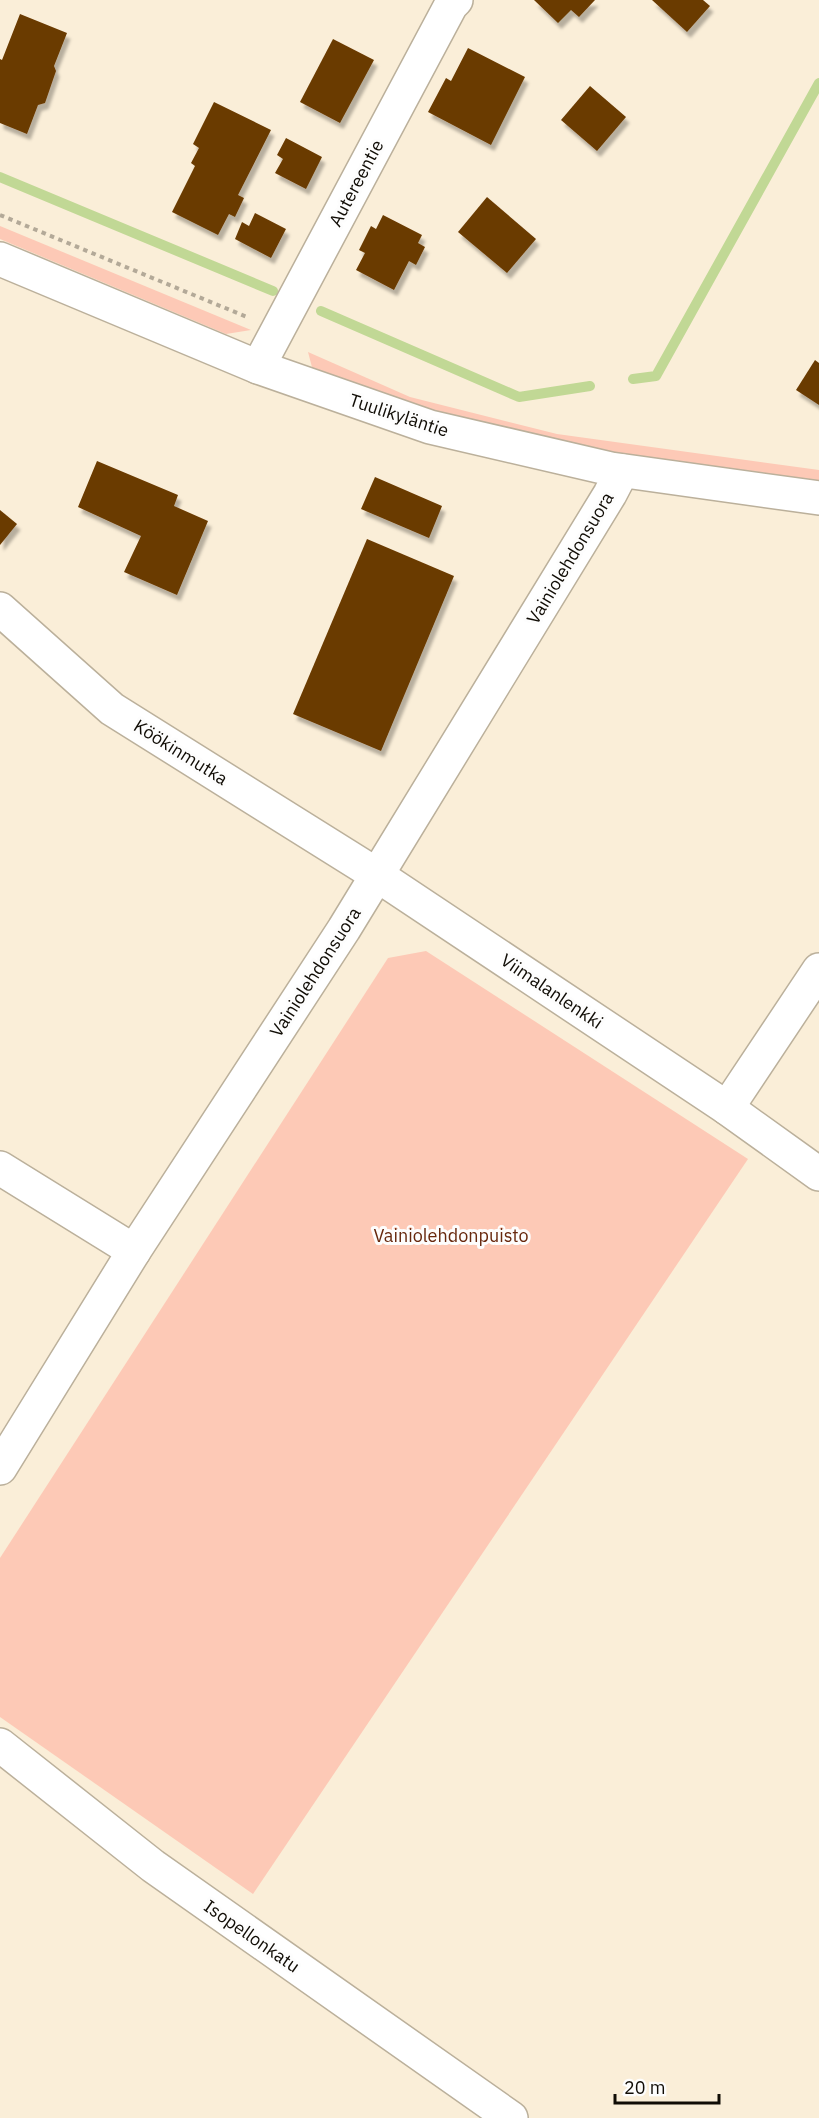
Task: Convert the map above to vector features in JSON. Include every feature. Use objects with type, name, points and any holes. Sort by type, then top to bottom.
[{"type":"street","name":"Autereentie","points":[[258,367],[445,16],[456,0]]},
{"type":"street","name":"Tuulikyläntie","points":[[0,259],[258,367],[430,427],[622,471],[819,498]]},
{"type":"street","name":"Vainiolehdonsuora","points":[[0,1468],[134,1251],[377,875],[622,471]]},
{"type":"street","name":"Köökinmutka","points":[[0,609],[112,709],[377,875]]},
{"type":"street","name":"Viimalanlenkki","points":[[377,875],[727,1108],[819,1174]]},
{"type":"street","points":[[727,1108],[819,970]]},
{"type":"street","points":[[0,1168],[134,1251]]},
{"type":"street","name":"Isopellonkatu","points":[[0,1745],[153,1866],[511,2118]]},
{"type":"path","points":[[0,215],[277,330]]},
{"type":"green space","points":[[0,226],[251,330],[226,334],[0,239]]},
{"type":"green space","points":[[308,352],[410,397],[557,434],[819,470],[819,483],[651,462],[403,408],[313,371]]},
{"type":"green space","name":"Vainiolehdonpuisto","points":[[426,951],[748,1159],[253,1894],[0,1717],[0,1558],[388,958]]},
{"type":"building","points":[[534,0],[595,0],[579,17],[571,10],[558,23]]},
{"type":"building","points":[[652,0],[703,0],[710,6],[687,32]]},
{"type":"building","points":[[20,14],[67,33],[54,66],[56,71],[45,103],[38,105],[27,134],[0,123],[0,59],[2,60]]},
{"type":"building","points":[[333,39],[374,60],[340,123],[300,102]]},
{"type":"building","points":[[468,48],[525,77],[491,145],[428,112],[446,78],[451,81]]},
{"type":"building","points":[[590,86],[626,117],[597,151],[561,120]]},
{"type":"building","points":[[214,102],[271,130],[238,195],[244,198],[235,217],[229,214],[218,235],[172,212],[195,166],[191,163],[199,148],[193,144]]},
{"type":"building","points":[[286,138],[322,157],[306,189],[275,173],[283,159],[277,155]]},
{"type":"building","points":[[487,197],[536,239],[507,273],[458,232]]},
{"type":"building","points":[[255,213],[286,229],[271,258],[235,239],[242,222],[249,226]]},
{"type":"building","points":[[383,215],[422,235],[418,243],[425,247],[416,265],[409,261],[394,290],[356,270],[365,253],[359,250],[371,226],[376,229]]},
{"type":"building","points":[[815,360],[819,363],[819,405],[796,390]]},
{"type":"building","points":[[97,461],[178,495],[174,506],[208,521],[177,595],[124,572],[141,536],[78,507]]},
{"type":"building","points":[[375,477],[442,506],[429,538],[361,509]]},
{"type":"building","points":[[0,510],[17,524],[0,545]]},
{"type":"building","points":[[367,539],[454,576],[381,751],[293,714]]},
{"type":"waterway","points":[[633,379],[656,376],[819,83]]},
{"type":"waterway","points":[[0,177],[273,291]]},
{"type":"waterway","points":[[321,311],[519,397],[590,386]]}]
